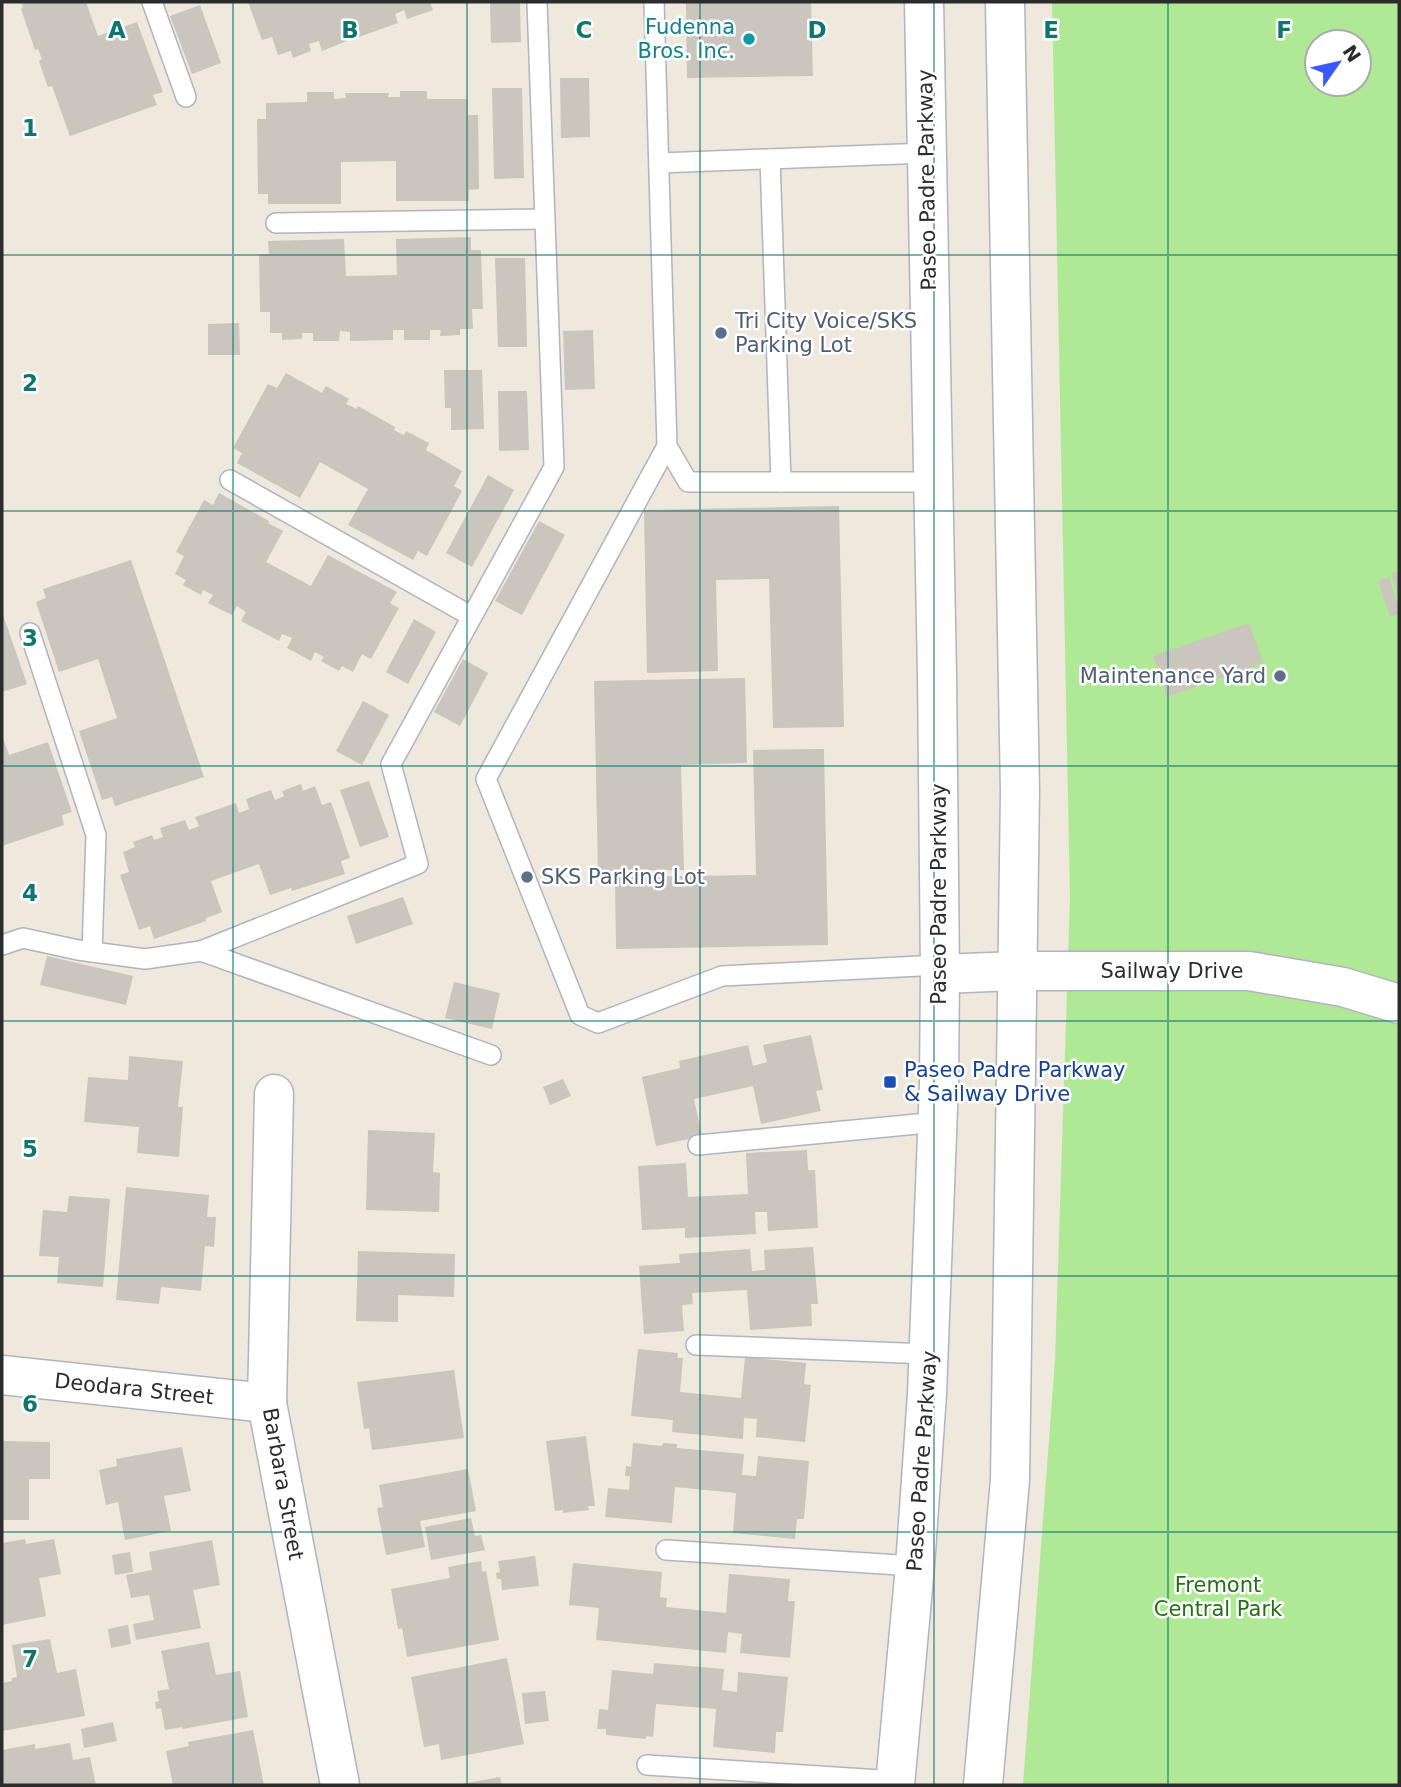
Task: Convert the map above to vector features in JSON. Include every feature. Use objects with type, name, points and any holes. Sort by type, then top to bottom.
[{"type":"main road","name":"Paseo Padre Parkway","points":[[895,1783],[915,1566],[929,1354],[938,1122],[940,970],[924,2]]},
{"type":"main road","points":[[983,1785],[1010,1480],[1020,778],[1005,2]]},
{"type":"main road","name":"Sailway Drive","points":[[940,970],[1249,971],[1343,986],[1399,1004]]},
{"type":"main road","name":"Barbara Street","points":[[274,1094],[267,1403],[340,1785]]},
{"type":"main road","name":"Deodara Street","points":[[2,1375],[267,1403]]},
{"type":"lane","points":[[152,2],[186,97]]},
{"type":"lane","points":[[2,945],[23,938],[145,959],[201,951],[418,864],[391,764],[554,467],[537,2]]},
{"type":"lane","points":[[654,2],[667,446],[688,482],[933,482]]},
{"type":"lane","points":[[659,163],[927,153]]},
{"type":"lane","points":[[770,159],[782,482]]},
{"type":"lane","points":[[276,223],[545,219]]},
{"type":"lane","points":[[667,446],[486,779],[580,1015],[598,1023],[722,976],[940,970]]},
{"type":"lane","points":[[230,480],[471,617]]},
{"type":"lane","points":[[30,633],[96,835],[92,952]]},
{"type":"lane","points":[[201,951],[491,1055]]},
{"type":"lane","points":[[698,1145],[938,1122]]},
{"type":"lane","points":[[695,1345],[929,1354]]},
{"type":"lane","points":[[666,1550],[915,1566]]},
{"type":"lane","points":[[647,1765],[895,1783]]},
{"type":"green space","name":"Fremont Central Park","points":[[1052,2],[1399,2],[1399,1785],[1023,1785],[1055,1360],[1070,898]]},
{"type":"building","points":[[21,2],[86,2],[98,36],[137,22],[163,92],[153,95],[157,105],[70,136],[52,86],[48,87],[39,61],[42,59],[38,49],[35,50]]},
{"type":"building","points":[[248,2],[430,2],[433,10],[407,19],[404,10],[395,14],[398,23],[356,38],[353,29],[344,32],[347,41],[322,51],[319,41],[309,44],[311,51],[293,58],[291,51],[278,55],[272,37],[262,40]]},
{"type":"building","points":[[490,2],[520,2],[521,42],[491,43]]},
{"type":"building","name":"Fudenna Bros. Inc.","points":[[686,2],[811,2],[813,76],[687,78]]},
{"type":"building","points":[[200,5],[221,63],[192,74],[170,16]]},
{"type":"building","points":[[560,78],[589,78],[590,137],[561,138]]},
{"type":"building","points":[[492,88],[522,88],[524,178],[494,179]]},
{"type":"building","points":[[400,91],[427,91],[427,99],[468,99],[468,115],[478,115],[479,189],[469,190],[469,201],[396,201],[396,161],[341,162],[341,204],[268,204],[268,194],[258,194],[257,119],[266,119],[266,103],[307,102],[307,92],[334,92],[334,99],[346,98],[345,93],[389,93],[388,97],[400,97]]},
{"type":"building","points":[[471,237],[471,250],[481,250],[483,309],[472,309],[473,329],[460,329],[460,335],[440,336],[441,330],[430,330],[430,340],[404,340],[404,330],[393,330],[393,340],[350,341],[350,332],[340,331],[339,341],[313,341],[313,333],[302,333],[302,339],[282,340],[282,333],[270,333],[270,312],[260,312],[259,254],[269,254],[268,241],[344,239],[346,276],[397,275],[396,239]]},
{"type":"building","points":[[495,258],[525,258],[527,347],[498,347]]},
{"type":"building","points":[[239,323],[240,355],[208,355],[208,324]]},
{"type":"building","points":[[593,330],[595,389],[565,390],[563,331]]},
{"type":"building","points":[[444,370],[482,370],[484,429],[451,430],[451,408],[445,408]]},
{"type":"building","points":[[286,373],[322,393],[326,386],[349,399],[346,404],[357,409],[358,406],[404,435],[406,431],[429,443],[426,450],[462,471],[454,486],[462,491],[427,556],[418,551],[413,560],[348,525],[368,489],[320,462],[300,498],[237,463],[242,453],[233,448],[268,384],[277,388]]},
{"type":"building","points":[[498,391],[527,391],[529,450],[499,451]]},
{"type":"building","points":[[488,475],[514,490],[472,567],[446,553]]},
{"type":"building","points":[[219,493],[283,531],[266,562],[311,586],[328,555],[397,592],[390,603],[399,608],[371,659],[362,654],[353,672],[342,666],[339,671],[321,661],[324,657],[315,652],[311,661],[287,648],[292,638],[282,634],[279,641],[241,621],[246,612],[237,606],[232,615],[208,603],[213,595],[203,590],[201,595],[183,585],[186,580],[175,574],[184,556],[176,552],[204,500],[213,505]]},
{"type":"building","points":[[839,506],[844,727],[773,728],[769,579],[716,580],[718,671],[647,673],[644,510]]},
{"type":"building","points":[[539,521],[565,535],[522,615],[495,601]]},
{"type":"building","points":[[131,560],[204,777],[115,806],[112,797],[102,800],[79,731],[117,718],[98,659],[59,672],[36,602],[46,598],[43,589]]},
{"type":"building","points":[[1399,571],[1399,598],[1391,573]]},
{"type":"building","points":[[1389,577],[1399,609],[1399,614],[1390,617],[1378,580]]},
{"type":"building","points":[[2,612],[27,684],[2,692]]},
{"type":"building","points":[[414,619],[436,632],[408,684],[386,672]]},
{"type":"building","points":[[1249,623],[1263,663],[1167,697],[1153,656]]},
{"type":"building","points":[[463,659],[488,673],[460,726],[434,712]]},
{"type":"building","points":[[745,678],[747,763],[681,765],[684,870],[598,871],[594,681]]},
{"type":"building","points":[[363,701],[389,715],[362,765],[336,751]]},
{"type":"building","points":[[2,735],[9,755],[48,742],[72,812],[62,815],[64,825],[2,846]]},
{"type":"building","points":[[824,749],[828,945],[616,949],[615,877],[756,875],[753,750]]},
{"type":"building","points":[[369,781],[389,837],[360,847],[340,790]]},
{"type":"building","points":[[301,784],[303,791],[315,786],[322,805],[331,802],[350,858],[341,861],[345,874],[270,895],[259,864],[211,881],[222,912],[206,918],[206,921],[154,939],[150,926],[139,930],[120,875],[129,872],[123,852],[135,847],[133,842],[152,835],[154,840],[163,837],[160,828],[185,820],[189,830],[199,826],[195,817],[236,803],[239,813],[249,809],[246,799],[271,790],[275,800],[284,796],[282,791]]},
{"type":"building","points":[[403,897],[413,924],[356,944],[347,916]]},
{"type":"building","points":[[47,956],[133,976],[126,1005],[40,985]]},
{"type":"building","points":[[454,982],[500,993],[492,1029],[445,1018]]},
{"type":"building","points":[[811,1035],[823,1090],[816,1091],[821,1111],[761,1124],[753,1086],[694,1099],[702,1136],[656,1146],[642,1077],[680,1068],[679,1061],[748,1045],[753,1066],[767,1062],[763,1045]]},
{"type":"building","points":[[129,1056],[183,1061],[178,1107],[183,1107],[179,1157],[137,1153],[139,1127],[84,1122],[88,1077],[128,1080]]},
{"type":"building","points":[[563,1079],[571,1096],[550,1105],[543,1087]]},
{"type":"building","points":[[368,1130],[435,1133],[433,1172],[440,1173],[439,1212],[366,1210]]},
{"type":"building","points":[[807,1150],[808,1170],[815,1170],[818,1228],[768,1231],[767,1212],[755,1212],[756,1234],[685,1238],[685,1228],[642,1230],[638,1166],[686,1163],[688,1197],[748,1194],[746,1153]]},
{"type":"building","points":[[126,1187],[209,1195],[207,1217],[216,1217],[214,1247],[205,1246],[201,1291],[161,1287],[159,1304],[116,1300]]},
{"type":"building","points":[[69,1196],[110,1199],[103,1287],[57,1283],[59,1257],[39,1256],[43,1210],[67,1212]]},
{"type":"building","points":[[813,1247],[818,1304],[811,1304],[812,1326],[750,1330],[747,1290],[692,1293],[693,1304],[682,1305],[684,1331],[644,1334],[639,1266],[680,1263],[679,1254],[750,1249],[752,1271],[765,1270],[764,1250]]},
{"type":"building","points":[[358,1251],[455,1254],[454,1297],[398,1295],[398,1322],[356,1321]]},
{"type":"building","points":[[638,1349],[678,1353],[677,1358],[683,1358],[680,1392],[741,1398],[745,1357],[806,1363],[804,1384],[811,1385],[805,1442],[756,1437],[757,1419],[744,1418],[743,1439],[672,1432],[673,1420],[631,1416]]},
{"type":"building","points":[[454,1370],[464,1438],[372,1450],[369,1428],[364,1429],[357,1382]]},
{"type":"building","points":[[586,1436],[595,1506],[588,1506],[589,1510],[563,1513],[563,1510],[555,1511],[546,1441]]},
{"type":"building","points":[[2,1441],[50,1442],[50,1479],[29,1479],[29,1520],[2,1520]]},
{"type":"building","points":[[633,1443],[662,1446],[663,1443],[677,1444],[677,1448],[744,1454],[742,1475],[756,1476],[758,1456],[809,1461],[804,1519],[797,1519],[795,1539],[733,1533],[736,1493],[675,1487],[672,1523],[605,1517],[608,1488],[629,1490],[630,1476],[625,1476],[626,1466],[631,1467]]},
{"type":"building","points":[[182,1447],[191,1491],[164,1496],[171,1531],[125,1540],[118,1502],[106,1505],[99,1470],[117,1466],[116,1459]]},
{"type":"building","points":[[468,1469],[476,1511],[420,1521],[425,1547],[386,1555],[377,1508],[383,1507],[379,1485]]},
{"type":"building","points":[[471,1518],[475,1536],[481,1535],[485,1550],[431,1560],[425,1527]]},
{"type":"building","points":[[25,1539],[26,1544],[54,1539],[61,1574],[39,1578],[46,1616],[2,1625],[2,1543]]},
{"type":"building","points":[[212,1540],[220,1585],[193,1590],[201,1628],[136,1640],[133,1624],[154,1620],[149,1595],[131,1598],[126,1575],[152,1570],[149,1552]]},
{"type":"building","points":[[130,1552],[133,1572],[115,1575],[112,1555]]},
{"type":"building","points":[[535,1556],[539,1586],[502,1590],[501,1579],[497,1579],[496,1573],[500,1572],[498,1561]]},
{"type":"building","points":[[481,1561],[482,1572],[486,1571],[499,1640],[407,1657],[402,1628],[398,1629],[391,1589],[450,1578],[448,1567]]},
{"type":"building","points":[[573,1563],[662,1572],[660,1597],[667,1598],[666,1607],[726,1613],[729,1574],[790,1579],[788,1601],[795,1601],[790,1658],[740,1653],[742,1634],[728,1632],[726,1653],[596,1640],[599,1608],[569,1605]]},
{"type":"building","points":[[128,1625],[131,1644],[111,1648],[108,1629]]},
{"type":"building","points":[[50,1639],[57,1673],[76,1669],[85,1716],[2,1731],[2,1683],[17,1677],[12,1645]]},
{"type":"building","points":[[209,1642],[216,1675],[240,1671],[248,1717],[165,1730],[161,1708],[156,1709],[155,1702],[159,1701],[157,1691],[169,1689],[161,1651]]},
{"type":"building","points":[[507,1658],[524,1744],[441,1760],[439,1744],[424,1747],[411,1677]]},
{"type":"building","points":[[654,1663],[724,1669],[722,1690],[737,1692],[738,1672],[788,1677],[783,1732],[776,1732],[775,1753],[713,1747],[716,1709],[656,1704],[653,1737],[646,1736],[646,1739],[606,1735],[606,1729],[597,1729],[599,1709],[608,1710],[612,1670],[653,1674]]},
{"type":"building","points":[[545,1691],[549,1721],[525,1724],[522,1693]]},
{"type":"building","points":[[113,1722],[117,1741],[84,1748],[81,1729]]},
{"type":"building","points":[[253,1730],[264,1785],[173,1785],[166,1751],[189,1746],[188,1742]]},
{"type":"building","points":[[70,1743],[73,1760],[90,1757],[96,1785],[2,1785],[2,1750],[35,1744],[35,1749]]},
{"type":"building","points":[[500,1777],[502,1785],[461,1785],[461,1784]]},
{"type":"place","name":"Fudenna Bros. Inc.","points":[[749,39]]},
{"type":"place","name":"Tri City Voice/SKS Parking Lot","points":[[721,333]]},
{"type":"place","name":"Maintenance Yard","points":[[1280,676]]},
{"type":"place","name":"SKS Parking Lot","points":[[527,877]]},
{"type":"place","name":"Paseo Padre Parkway & Sailway Drive","points":[[890,1082]]}]
